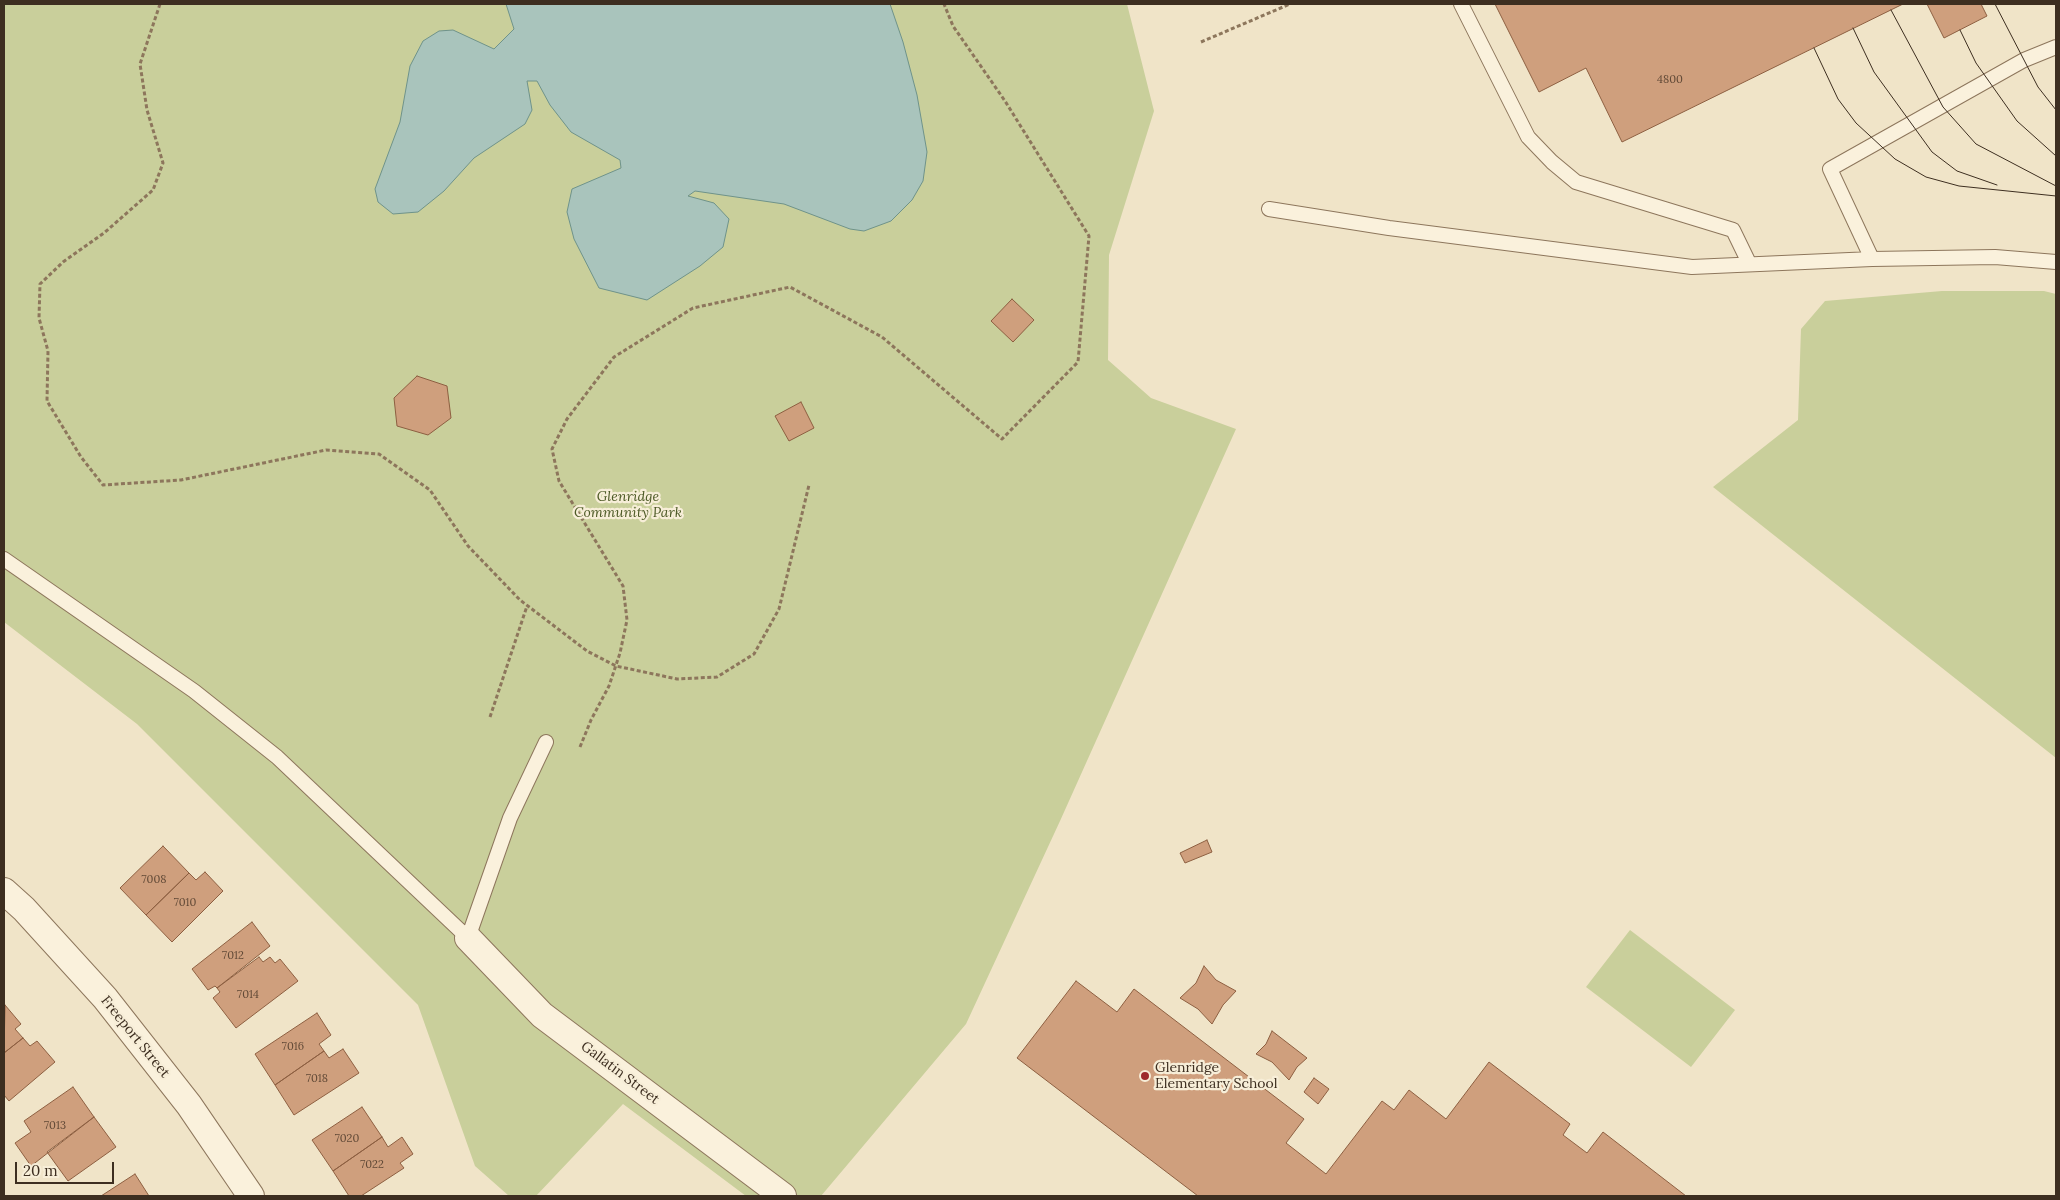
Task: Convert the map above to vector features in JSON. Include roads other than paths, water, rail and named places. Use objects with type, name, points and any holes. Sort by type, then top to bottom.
[{"type":"street","name":"Freeport Street","points":[[4,891],[24,909],[105,998],[189,1105],[251,1196]]},
{"type":"street","name":"Gallatin Street","points":[[468,938],[542,1015],[783,1196]]},
{"type":"lane","points":[[1461,4],[1528,137],[1552,162],[1576,182],[1733,230],[1749,264]]},
{"type":"lane","points":[[1872,259],[1830,169],[2024,60],[2056,48]]},
{"type":"lane","points":[[1269,209],[1389,228],[1692,266],[1872,259],[1995,258],[2056,262]]},
{"type":"lane","points":[[4,559],[194,691],[277,757],[468,938],[510,818],[546,742]]},
{"type":"water","points":[[506,4],[890,4],[903,42],[917,95],[927,152],[923,181],[912,200],[891,221],[864,231],[850,229],[784,204],[695,191],[688,196],[714,203],[729,219],[723,247],[700,266],[647,300],[599,288],[574,239],[567,212],[572,189],[621,168],[620,160],[571,132],[550,105],[537,81],[527,81],[532,110],[525,124],[474,158],[444,191],[418,212],[393,214],[378,202],[375,189],[400,122],[410,66],[423,41],[439,31],[453,30],[494,49],[514,29]]},
{"type":"tram line","points":[[1995,4],[2038,87],[2056,110]]},
{"type":"tram line","points":[[1891,10],[1943,107],[1976,144],[2056,186]]},
{"type":"tram line","points":[[1853,28],[1874,72],[1932,152],[1957,171],[1997,185]]},
{"type":"tram line","points":[[1960,30],[1976,63],[2017,121],[2056,156]]},
{"type":"tram line","points":[[1814,48],[1838,99],[1856,123],[1895,159],[1926,177],[1959,186],[2056,196]]},
{"type":"place","name":"Glenridge Elementary School","points":[[1145,1076]]},
{"type":"park label","name":"Glenridge Community Park","points":[[628,506]]}]
